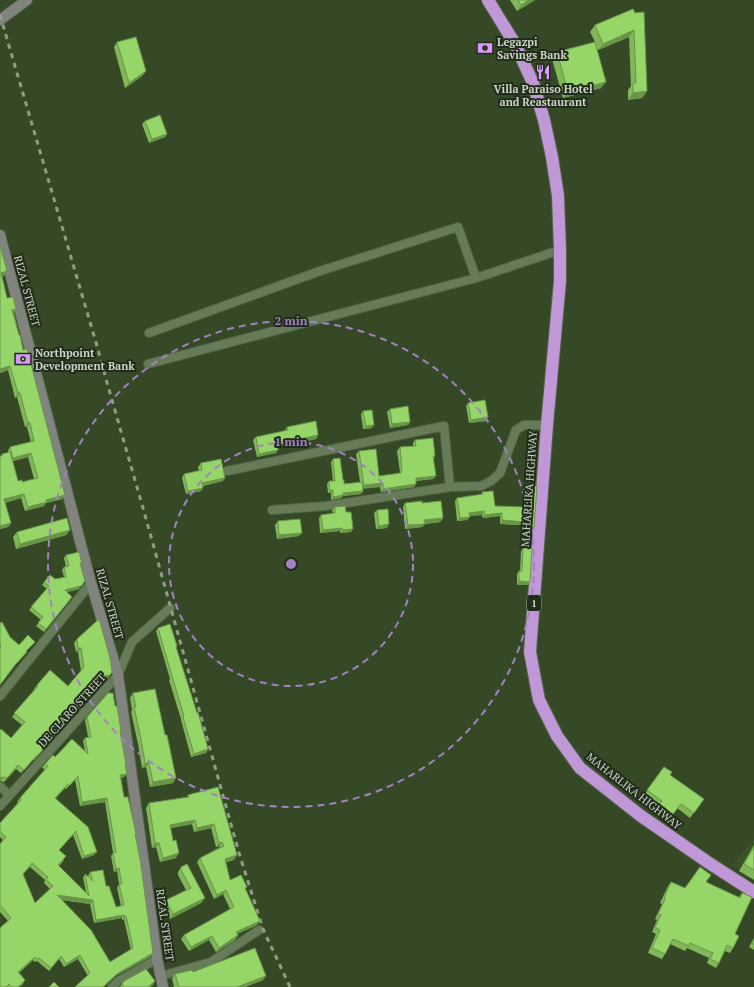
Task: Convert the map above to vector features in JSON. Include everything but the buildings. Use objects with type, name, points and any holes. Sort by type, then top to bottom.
[{"type":"highway","name":"MAHARLIKA HIGHWAY","points":[[488,0],[515,44],[533,83],[544,120],[558,196],[560,281],[547,425],[530,652],[539,700],[557,736],[580,768],[641,816],[709,864],[754,892]]},
{"type":"street","points":[[0,20],[27,0]]},
{"type":"street","points":[[149,333],[320,271],[458,227],[476,278]]},
{"type":"street","name":"RIZAL STREET","points":[[0,235],[91,583],[118,675],[157,959],[163,987]]},
{"type":"street","points":[[148,364],[476,278],[560,250]]},
{"type":"street","points":[[272,510],[326,506],[450,487],[481,486],[491,481],[500,473],[516,430],[524,425],[547,425]]},
{"type":"street","points":[[227,472],[444,426],[450,487]]},
{"type":"street","points":[[0,696],[91,583]]},
{"type":"street","name":"DE CLARO STREET","points":[[0,806],[118,675],[132,642],[170,608]]},
{"type":"street","points":[[0,786],[9,795]]},
{"type":"street","points":[[161,976],[211,962],[259,930]]},
{"type":"street","points":[[112,987],[118,981],[157,959]]},
{"type":"shaded area","points":[[754,839],[754,879],[732,865]]},
{"type":"railway","points":[[0,15],[97,346],[239,853],[263,929],[290,987]]},
{"type":"place","name":"Legazpi Savings Bank","points":[[485,48]]},
{"type":"place","name":"Villa Paraiso Hotel and Reastaurant","points":[[543,72]]},
{"type":"place","name":"Northpoint Development Bank","points":[[23,359]]}]
